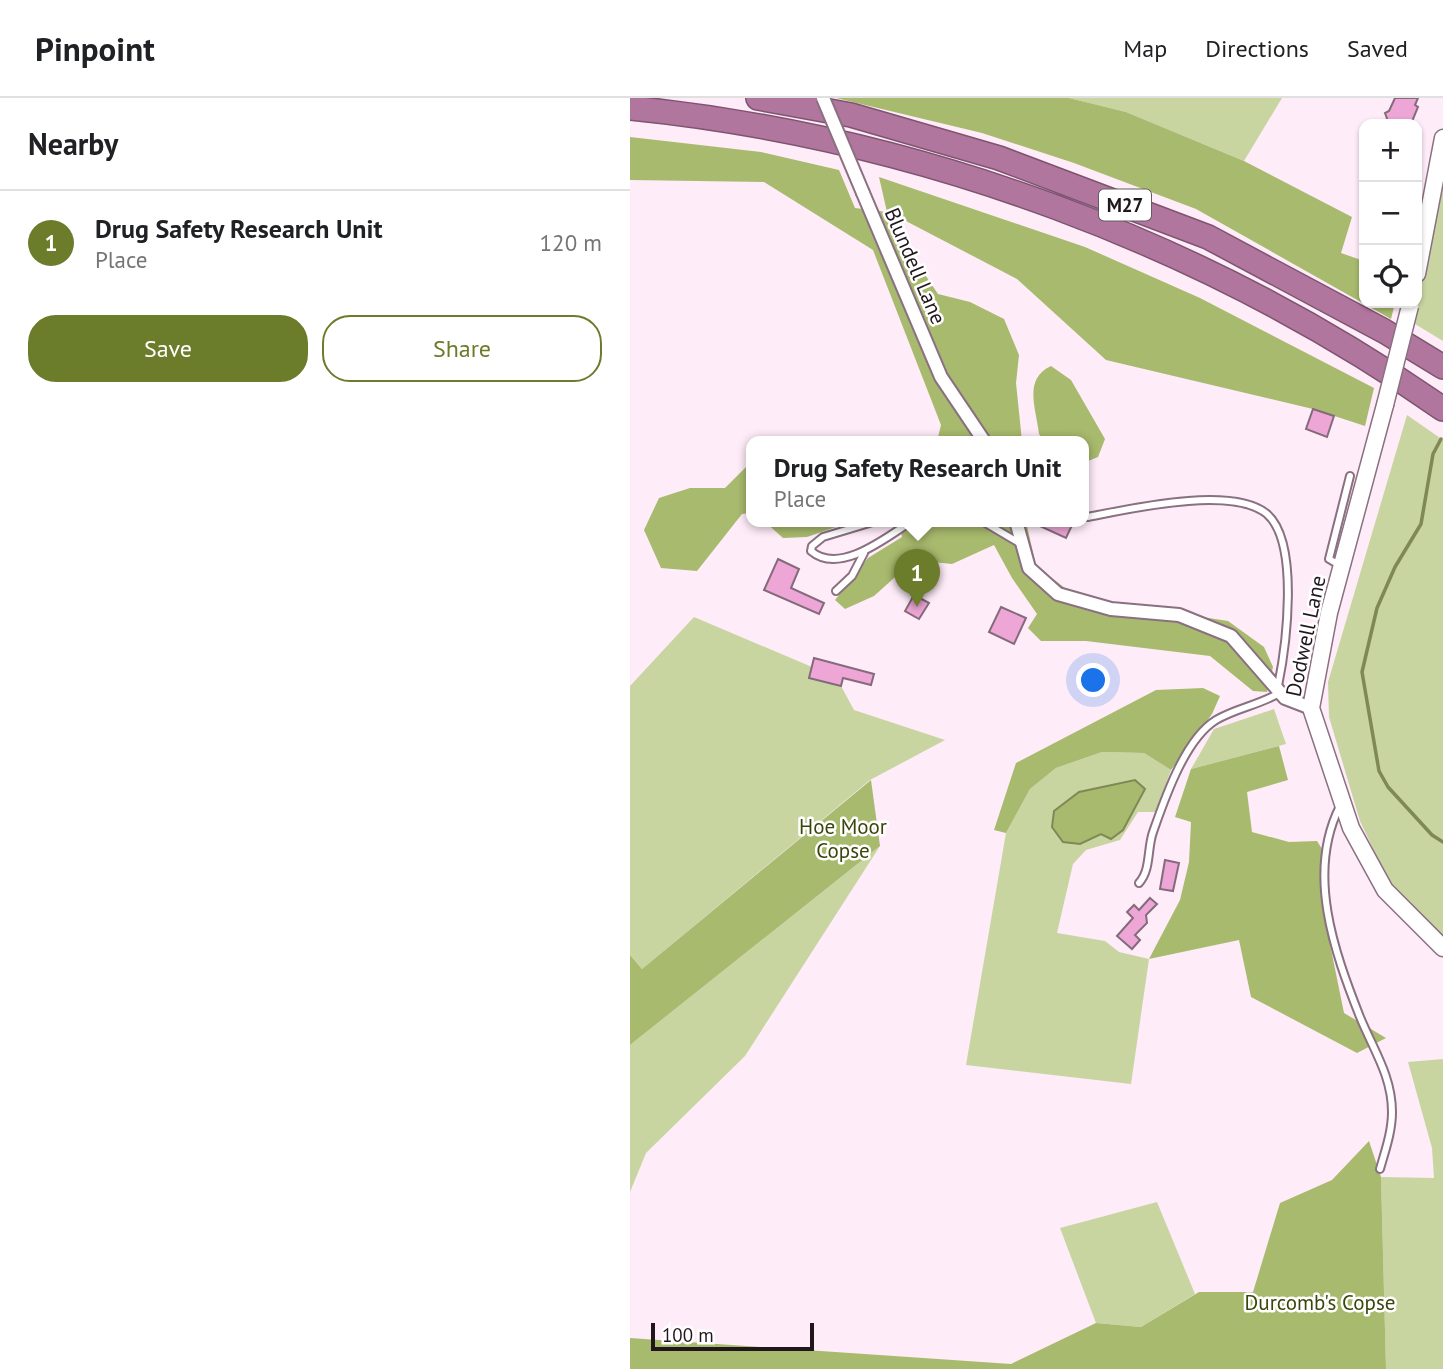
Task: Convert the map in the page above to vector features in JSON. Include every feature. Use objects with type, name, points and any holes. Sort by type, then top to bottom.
[{"type":"highway","name":"M27","points":[[758,98],[851,115],[999,158],[1208,237],[1384,331],[1443,367]]},
{"type":"highway","name":"M27","points":[[630,108],[682,113],[884,153],[947,170],[1077,215],[1174,257],[1258,298],[1367,360],[1443,409]]},
{"type":"street","name":"Blundell Lane","points":[[823,98],[940,377],[981,436]]},
{"type":"street","points":[[1422,248],[1443,138]]},
{"type":"street","name":"Dodwell Lane","points":[[1409,308],[1329,613],[1311,708],[1351,828],[1385,890],[1443,948]]},
{"type":"street","points":[[1018,527],[1029,568],[1058,594],[1111,610],[1179,615],[1231,636],[1285,698],[1311,708]]},
{"type":"lane","points":[[1342,567],[1329,559],[1350,476]]},
{"type":"lane","points":[[1089,517],[1163,502],[1196,501],[1251,506],[1268,515],[1281,536],[1287,583],[1279,690],[1252,707],[1219,719],[1206,727],[1194,742],[1169,789],[1146,855],[1145,876],[1139,883]]},
{"type":"lane","points":[[856,527],[823,537],[812,546],[811,551],[829,557],[863,553],[903,527]]},
{"type":"lane","points":[[992,527],[1023,545]]},
{"type":"lane","points":[[836,591],[852,576],[863,553]]},
{"type":"lane","points":[[1342,801],[1331,822],[1322,870],[1342,964],[1360,1017],[1386,1073],[1391,1098],[1391,1127],[1380,1169]]},
{"type":"shaded area","points":[[1069,98],[1282,98],[1244,161],[1126,112]]},
{"type":"shaded area","points":[[1443,165],[1443,341],[1415,324],[1418,308],[1422,308],[1422,283]]},
{"type":"shaded area","points":[[1407,415],[1443,440],[1443,937],[1389,883],[1360,821],[1329,717],[1328,682]]},
{"type":"shaded area","points":[[694,617],[812,667],[809,678],[841,686],[854,710],[945,740],[870,780],[642,969],[630,955],[630,686]]},
{"type":"shaded area","points":[[1274,709],[1286,744],[1191,769],[1214,729]]},
{"type":"shaded area","points":[[1102,752],[1144,753],[1171,770],[1156,812],[1138,812],[1120,840],[1086,850],[1073,864],[1057,933],[1105,941],[1119,952],[1149,959],[1131,1084],[966,1065],[1006,833],[1030,789],[1056,768]]},
{"type":"shaded area","points":[[880,846],[745,1056],[646,1153],[630,1192],[630,1045]]},
{"type":"shaded area","points":[[1443,1059],[1443,1369],[1386,1369],[1381,1177],[1434,1178],[1432,1148],[1408,1062]]},
{"type":"shaded area","points":[[1157,1202],[1195,1294],[1141,1327],[1096,1323],[1060,1228]]},
{"type":"green space","points":[[836,98],[1069,98],[1126,112],[1244,161],[1352,217],[1341,253],[1359,259],[1359,301],[1196,209],[1074,163],[982,133]]},
{"type":"green space","points":[[630,137],[761,152],[839,170],[855,208],[887,212],[879,177],[1085,247],[1200,298],[1374,388],[1365,426],[1313,409],[1106,360],[1017,279],[904,220],[899,236],[938,294],[970,302],[1004,319],[1019,355],[1016,383],[1021,436],[938,436],[941,425],[873,250],[764,182],[630,180]]},
{"type":"green space","points":[[1372,308],[1394,308],[1391,319]]},
{"type":"green space","points":[[1051,366],[1071,380],[1105,439],[1098,457],[1089,461],[1089,436],[1039,434],[1033,395],[1037,378]]},
{"type":"green space","points":[[746,467],[746,514],[742,514],[697,571],[661,568],[644,530],[659,498],[690,488],[725,488]]},
{"type":"green space","points":[[771,527],[836,527],[807,537],[783,538]]},
{"type":"green space","points":[[900,527],[1027,527],[1036,566],[1065,588],[1112,603],[1228,621],[1264,647],[1273,667],[1267,692],[1253,691],[1210,656],[1086,641],[1041,641],[1028,628],[1037,614],[1012,578],[994,545],[952,564],[914,560],[874,596],[845,609],[835,600],[868,558],[902,537]]},
{"type":"green space","points":[[1203,688],[1220,696],[1212,714],[1171,770],[1144,753],[1102,752],[1056,768],[1030,789],[1006,833],[994,830],[1016,763],[1156,690]]},
{"type":"green space","points":[[1279,746],[1288,780],[1247,792],[1252,832],[1289,842],[1317,841],[1322,849],[1322,905],[1344,1013],[1386,1038],[1357,1053],[1251,997],[1239,940],[1149,959],[1180,900],[1189,862],[1191,822],[1175,817],[1191,769]]},
{"type":"green space","name":"Hoe Moor Copse","points":[[871,780],[880,846],[630,1045],[630,955],[642,969]]},
{"type":"green space","name":"Durcomb's Copse","points":[[1369,1141],[1381,1177],[1386,1369],[630,1369],[630,1338],[1011,1364],[1096,1323],[1141,1327],[1199,1292],[1253,1292],[1280,1203],[1332,1180]]},
{"type":"water","points":[[1135,780],[1145,789],[1123,830],[1111,839],[1101,834],[1080,844],[1063,842],[1052,827],[1054,811],[1079,792]]},
{"type":"building","points":[[1395,98],[1418,98],[1413,119],[1387,119],[1385,113],[1389,111]]},
{"type":"building","points":[[1313,409],[1334,416],[1327,437],[1306,429]]},
{"type":"building","points":[[1042,527],[1071,527],[1066,538]]},
{"type":"building","points":[[778,559],[799,569],[791,588],[824,603],[819,614],[764,590]]},
{"type":"building","points":[[914,595],[929,603],[919,619],[905,611]]},
{"type":"building","points":[[1001,607],[1026,618],[1014,644],[989,632]]},
{"type":"building","points":[[814,658],[874,674],[871,685],[843,678],[841,686],[809,678]]},
{"type":"building","points":[[1165,860],[1179,863],[1173,891],[1160,889]]},
{"type":"building","points":[[1150,898],[1157,904],[1146,915],[1147,923],[1135,935],[1140,940],[1132,949],[1117,936],[1133,918],[1127,912],[1134,905],[1139,910]]},
{"type":"waterway","points":[[1441,439],[1433,454],[1421,524],[1395,567],[1377,608],[1362,672],[1379,771],[1388,787],[1432,835],[1443,842]]},
{"type":"place","name":"Drug Safety Research Unit","points":[[917,607]]}]
